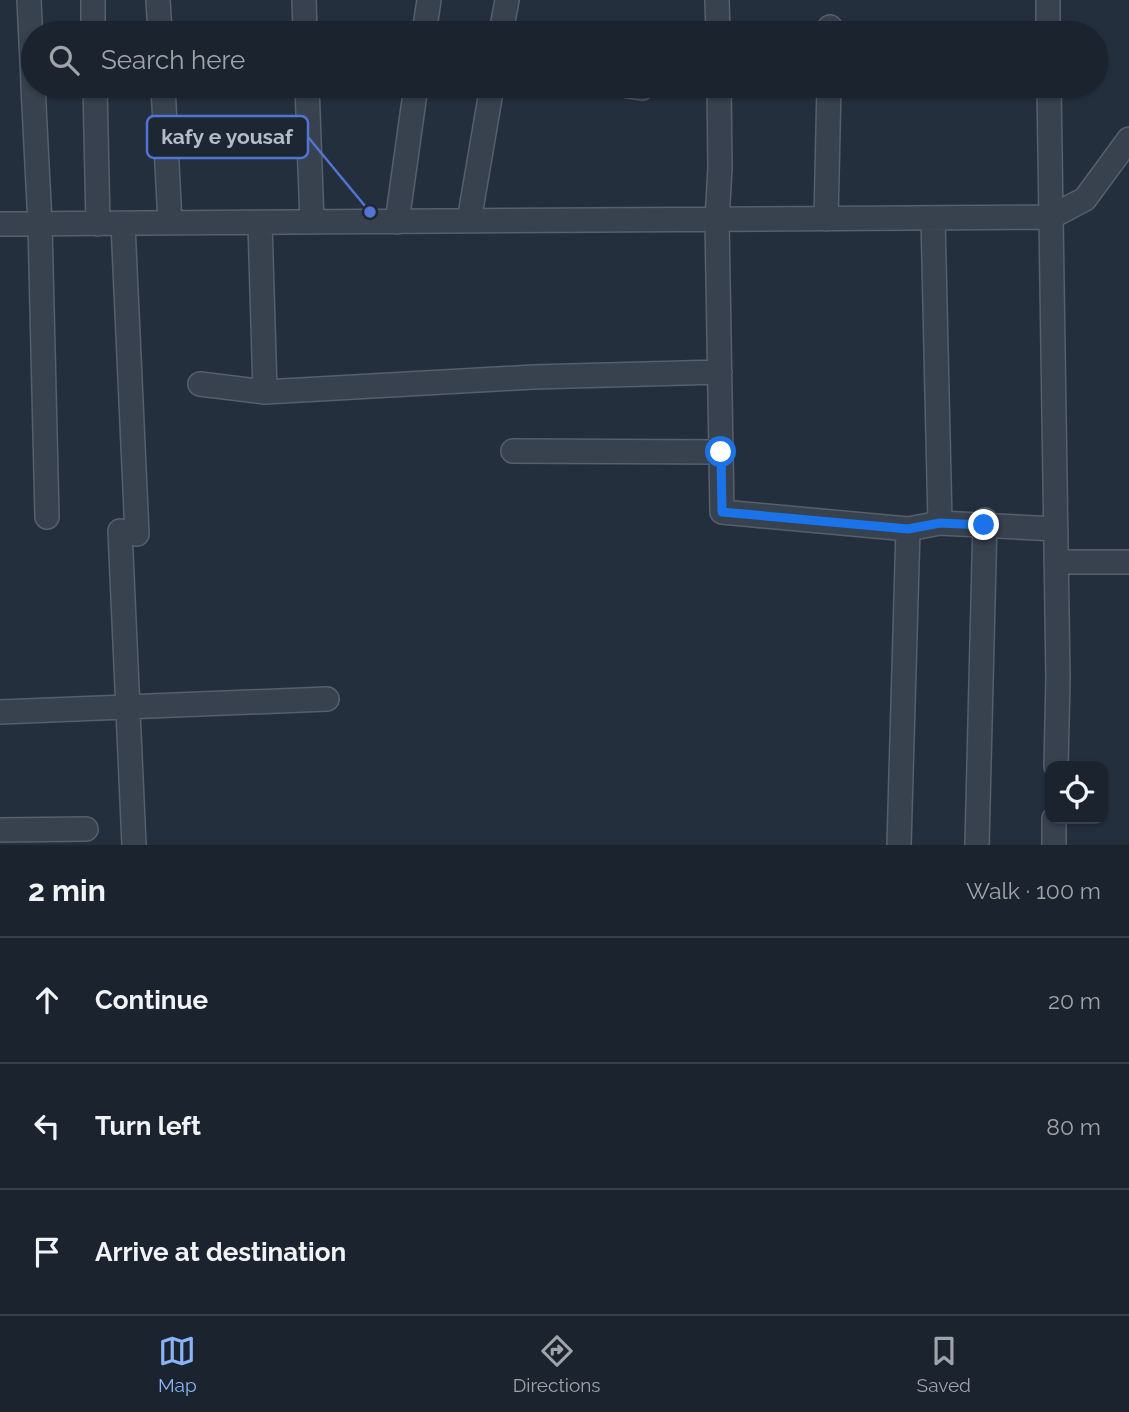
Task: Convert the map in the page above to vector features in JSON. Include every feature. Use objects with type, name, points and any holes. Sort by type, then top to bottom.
[{"type":"street","points":[[29,0],[30,21]]},
{"type":"street","points":[[93,0],[93,21]]},
{"type":"street","points":[[158,0],[159,21]]},
{"type":"street","points":[[304,0],[305,21]]},
{"type":"street","points":[[426,21],[429,0]]},
{"type":"street","points":[[503,21],[507,0]]},
{"type":"street","points":[[717,0],[718,21]]},
{"type":"street","points":[[1048,0],[1048,21]]},
{"type":"street","points":[[34,98],[40,224],[47,517]]},
{"type":"street","points":[[95,98],[98,224]]},
{"type":"street","points":[[164,98],[170,223]]},
{"type":"street","points":[[307,98],[312,222]]},
{"type":"street","points":[[397,222],[414,98]]},
{"type":"street","points":[[469,221],[490,98]]},
{"type":"street","points":[[719,98],[717,220],[722,512],[908,529],[940,523],[984,523],[1056,529]]},
{"type":"street","points":[[826,219],[829,98]]},
{"type":"street","points":[[1049,98],[1058,678],[1056,761]]},
{"type":"street","points":[[0,224],[1051,217],[1085,199],[1129,139]]},
{"type":"street","points":[[933,218],[940,523]]},
{"type":"street","points":[[260,223],[265,393]]},
{"type":"street","points":[[123,224],[137,534],[120,531],[134,845]]},
{"type":"street","points":[[200,384],[265,393],[533,377],[720,372]]},
{"type":"street","points":[[513,451],[721,452]]},
{"type":"street","points":[[978,845],[984,523]]},
{"type":"street","points":[[899,845],[908,529]]},
{"type":"street","points":[[1056,562],[1129,562]]},
{"type":"street","points":[[0,712],[327,699]]},
{"type":"street","points":[[1054,824],[1054,845]]},
{"type":"street","points":[[0,830],[86,829]]},
{"type":"place","name":"kafy e yousaf","points":[[370,212]]},
{"type":"route","points":[[721,452],[722,512],[908,529],[940,523],[984,525]]}]
